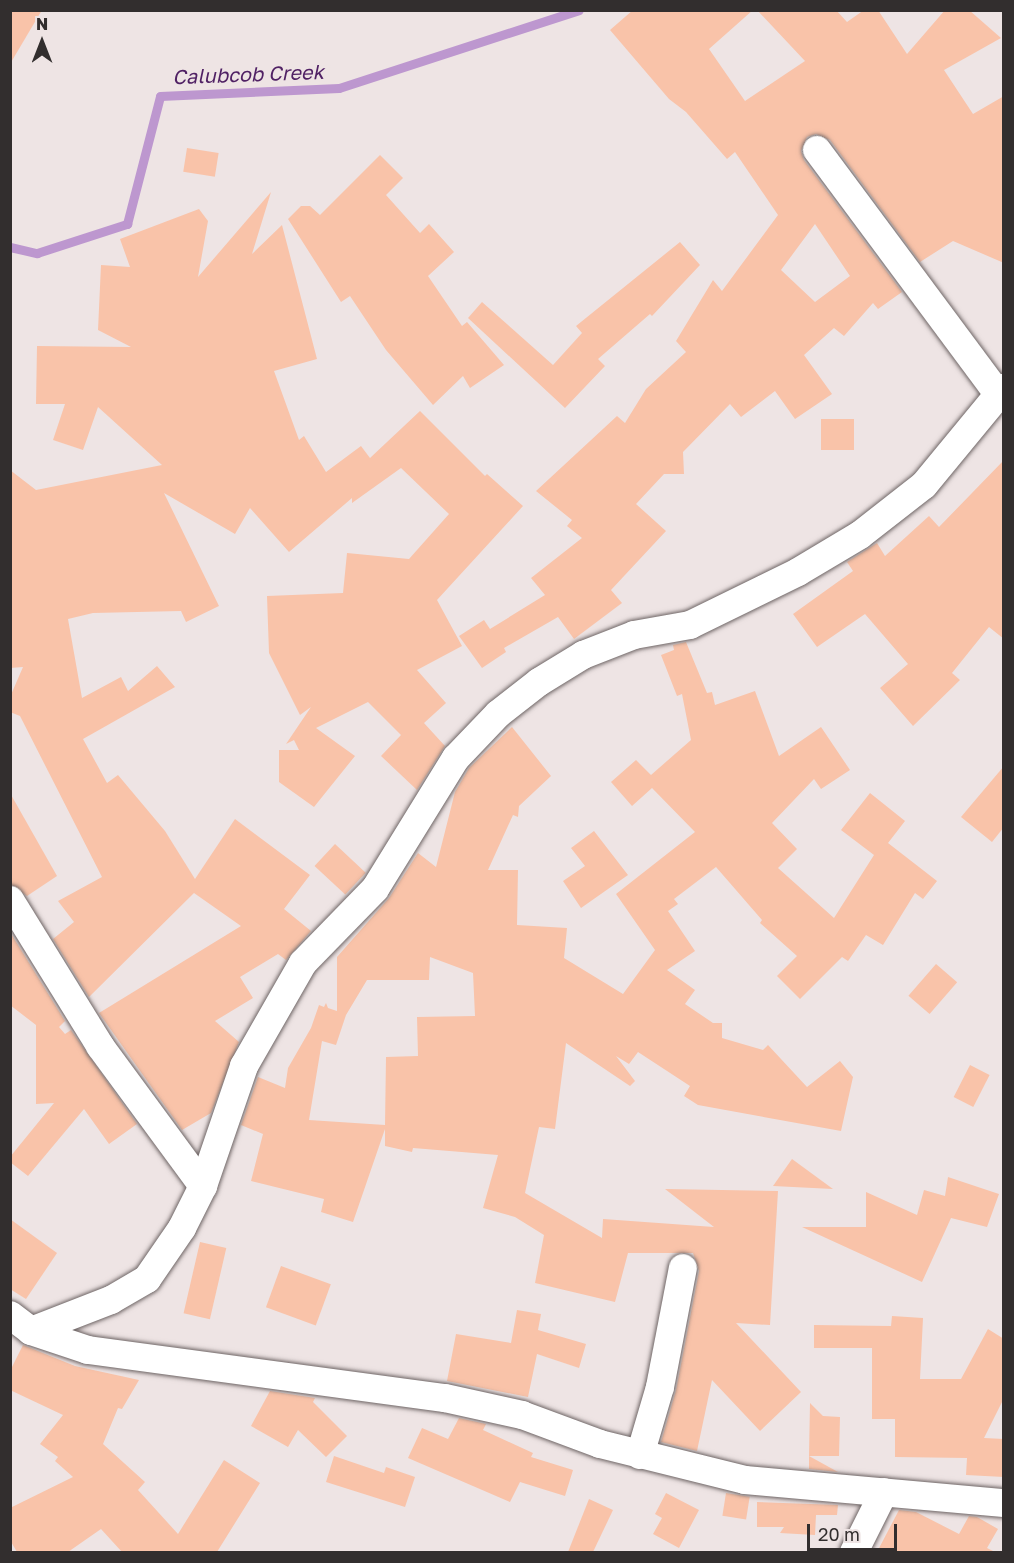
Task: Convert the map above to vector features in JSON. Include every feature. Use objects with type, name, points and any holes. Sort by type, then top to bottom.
[{"type":"street","points":[[21,1323],[111,1300],[147,1279],[182,1228],[203,1186],[244,1066],[303,963],[375,889],[456,758],[498,714],[539,682],[583,655],[634,635],[690,625],[798,572],[860,535],[924,485],[1001,391],[817,150]]},
{"type":"street","points":[[10,900],[99,1046],[203,1186]]},
{"type":"street","points":[[640,1455],[660,1387],[683,1268]]},
{"type":"street","points":[[21,1323],[88,1350],[445,1398],[522,1415],[640,1455],[745,1480],[1004,1503]]},
{"type":"street","points":[[854,1552],[884,1492]]},
{"type":"building","points":[[10,10],[42,10],[10,64]]},
{"type":"building","points":[[633,10],[753,10],[709,49],[745,101],[805,61],[757,10],[836,10],[847,22],[864,10],[878,10],[907,54],[945,10],[969,10],[1001,38],[944,70],[973,114],[1004,96],[1004,263],[953,241],[920,262],[830,140],[816,134],[807,137],[801,151],[804,160],[902,292],[878,309],[873,303],[844,336],[834,328],[804,355],[832,394],[795,419],[775,391],[741,417],[730,404],[683,452],[684,474],[664,474],[636,504],[666,531],[611,590],[622,603],[574,639],[558,617],[504,648],[506,652],[482,668],[459,636],[484,620],[490,629],[545,595],[531,578],[582,538],[567,526],[572,520],[536,491],[617,416],[625,423],[646,389],[686,352],[676,341],[713,280],[722,291],[778,215],[735,152],[727,159],[686,112],[669,99],[610,30]],"holes":[[[815,224],[850,276],[815,302],[781,270]]]},
{"type":"building","points":[[187,148],[219,153],[215,177],[183,172]]},
{"type":"building","points":[[380,155],[403,178],[386,195],[420,233],[429,224],[454,252],[428,276],[462,326],[467,322],[504,365],[470,388],[463,376],[433,405],[386,350],[350,296],[341,302],[288,219],[301,206],[310,206],[320,215]]},
{"type":"building","points":[[271,192],[252,254],[282,225],[317,359],[274,371],[299,440],[304,436],[326,472],[361,446],[370,458],[420,411],[485,476],[487,474],[523,506],[437,600],[462,646],[417,670],[446,703],[424,723],[445,746],[417,790],[381,756],[401,735],[368,702],[316,728],[355,756],[314,807],[279,782],[279,750],[299,750],[294,740],[286,744],[311,707],[300,715],[269,653],[267,596],[343,593],[347,553],[409,559],[449,514],[401,468],[352,503],[352,498],[289,552],[250,508],[235,534],[164,493],[219,606],[186,622],[181,611],[93,613],[68,619],[82,698],[121,677],[128,691],[157,666],[175,687],[83,739],[107,783],[118,775],[165,831],[195,879],[235,819],[310,875],[284,909],[311,931],[286,960],[278,954],[240,977],[253,998],[215,1021],[239,1042],[211,1113],[182,1130],[99,1013],[241,926],[194,893],[89,997],[53,939],[74,922],[58,901],[102,877],[20,716],[10,712],[10,697],[23,667],[10,668],[10,470],[36,490],[162,465],[98,407],[83,450],[53,440],[65,404],[36,404],[37,346],[131,347],[98,330],[101,265],[130,267],[120,239],[199,209],[208,221],[198,277]]},
{"type":"building","points":[[680,242],[700,265],[652,316],[650,314],[598,359],[605,366],[565,408],[468,318],[482,302],[553,365],[582,333],[576,326]]},
{"type":"building","points":[[821,419],[854,419],[854,450],[821,450]]},
{"type":"building","points":[[1004,460],[1004,639],[989,627],[952,673],[960,680],[913,726],[880,688],[908,664],[865,614],[817,647],[793,614],[853,571],[847,562],[877,543],[885,556],[929,516],[939,527]]},
{"type":"building","points":[[686,642],[707,693],[712,692],[715,705],[755,691],[779,756],[821,727],[850,770],[821,789],[814,779],[772,823],[797,849],[778,868],[834,918],[874,855],[841,830],[870,793],[905,821],[888,843],[937,881],[923,899],[915,893],[883,945],[866,935],[848,961],[842,957],[800,999],[777,976],[797,956],[760,923],[762,920],[716,867],[674,899],[678,904],[668,911],[695,951],[667,970],[695,990],[685,1004],[713,1023],[722,1023],[722,1038],[763,1050],[768,1045],[807,1087],[840,1061],[853,1077],[841,1131],[698,1105],[684,1096],[690,1086],[638,1052],[629,1064],[616,1056],[635,1081],[630,1086],[566,1043],[555,1129],[539,1127],[525,1193],[602,1238],[603,1219],[714,1227],[665,1189],[778,1191],[770,1325],[736,1323],[801,1392],[760,1431],[712,1380],[697,1451],[661,1442],[676,1390],[699,1271],[693,1253],[628,1253],[615,1302],[535,1283],[544,1235],[515,1217],[483,1208],[498,1155],[413,1148],[412,1152],[385,1146],[385,1129],[353,1222],[321,1212],[324,1199],[251,1181],[263,1134],[241,1125],[258,1077],[285,1088],[288,1068],[311,1028],[319,1005],[324,1007],[326,1003],[328,1008],[337,1011],[337,957],[389,898],[418,853],[436,867],[455,792],[469,768],[512,727],[551,776],[519,806],[518,817],[513,815],[488,870],[518,870],[517,925],[567,928],[564,958],[623,994],[655,950],[616,894],[695,832],[652,788],[632,806],[611,782],[636,760],[651,775],[691,740],[682,694],[677,696],[661,655],[674,650],[673,645]],"holes":[[[430,957],[473,973],[475,1016],[417,1017],[418,1056],[386,1057],[385,1125],[309,1120],[322,1041],[336,1045],[346,1015],[367,980],[429,980]]]},
{"type":"building","points":[[1004,766],[1004,827],[992,842],[961,817]]},
{"type":"building","points":[[10,793],[57,876],[27,896],[10,884]]},
{"type":"building","points":[[594,831],[628,875],[581,908],[563,881],[585,866],[571,848]]},
{"type":"building","points":[[335,844],[366,873],[345,895],[315,866]]},
{"type":"building","points":[[10,932],[65,1021],[59,1027],[65,1034],[71,1030],[137,1124],[109,1144],[84,1109],[28,1176],[10,1162],[10,1157],[54,1103],[36,1104],[36,1025],[10,1005]]},
{"type":"building","points":[[936,964],[957,982],[930,1014],[908,996]]},
{"type":"building","points":[[970,1065],[990,1075],[973,1107],[954,1097]]},
{"type":"building","points":[[792,1159],[833,1189],[773,1186]]},
{"type":"building","points":[[948,1177],[999,1194],[987,1227],[951,1218],[922,1282],[802,1227],[866,1227],[866,1192],[917,1215],[924,1190],[945,1196]]},
{"type":"building","points":[[10,1219],[57,1253],[26,1299],[10,1289]]},
{"type":"building","points":[[200,1242],[226,1248],[210,1319],[184,1313]]},
{"type":"building","points":[[281,1266],[331,1284],[316,1325],[266,1307]]},
{"type":"building","points":[[517,1310],[541,1314],[538,1330],[586,1344],[579,1368],[537,1354],[528,1397],[447,1381],[456,1334],[511,1343]]},
{"type":"building","points":[[892,1316],[923,1318],[920,1379],[961,1379],[988,1329],[1004,1339],[1004,1398],[984,1438],[1004,1439],[1004,1477],[966,1475],[967,1458],[895,1457],[895,1419],[872,1419],[872,1348],[814,1348],[814,1325],[891,1326]]},
{"type":"building","points":[[23,1345],[75,1366],[139,1380],[122,1409],[118,1408],[103,1444],[145,1482],[138,1490],[178,1534],[224,1460],[260,1483],[217,1552],[122,1552],[101,1529],[68,1552],[17,1552],[10,1540],[10,1508],[73,1477],[55,1461],[58,1457],[40,1444],[63,1415],[10,1390],[10,1371]]},
{"type":"building","points":[[270,1391],[315,1398],[313,1402],[347,1436],[326,1457],[298,1430],[288,1447],[251,1426]]},
{"type":"building","points":[[810,1403],[823,1416],[840,1417],[839,1456],[809,1456]]},
{"type":"building","points":[[459,1418],[486,1424],[483,1430],[533,1453],[531,1457],[573,1470],[565,1496],[520,1482],[510,1502],[408,1458],[422,1428],[448,1439]]},
{"type":"building","points":[[334,1456],[384,1473],[386,1467],[415,1477],[405,1507],[326,1482]]},
{"type":"building","points":[[809,1456],[838,1472],[809,1469]]},
{"type":"building","points":[[666,1493],[699,1510],[679,1548],[653,1534],[662,1518],[655,1514]]},
{"type":"building","points":[[726,1493],[750,1497],[746,1519],[722,1516]]},
{"type":"building","points":[[589,1499],[613,1510],[593,1552],[568,1552]]},
{"type":"building","points":[[757,1502],[838,1505],[837,1515],[816,1515],[815,1535],[780,1533],[784,1527],[757,1527]]},
{"type":"building","points":[[899,1510],[916,1512],[959,1534],[969,1516],[977,1517],[998,1529],[987,1548],[995,1552],[877,1552]]},
{"type":"waterway","name":"Calubcob Creek","points":[[10,247],[37,253],[127,224],[160,96],[339,88],[579,10]]}]
